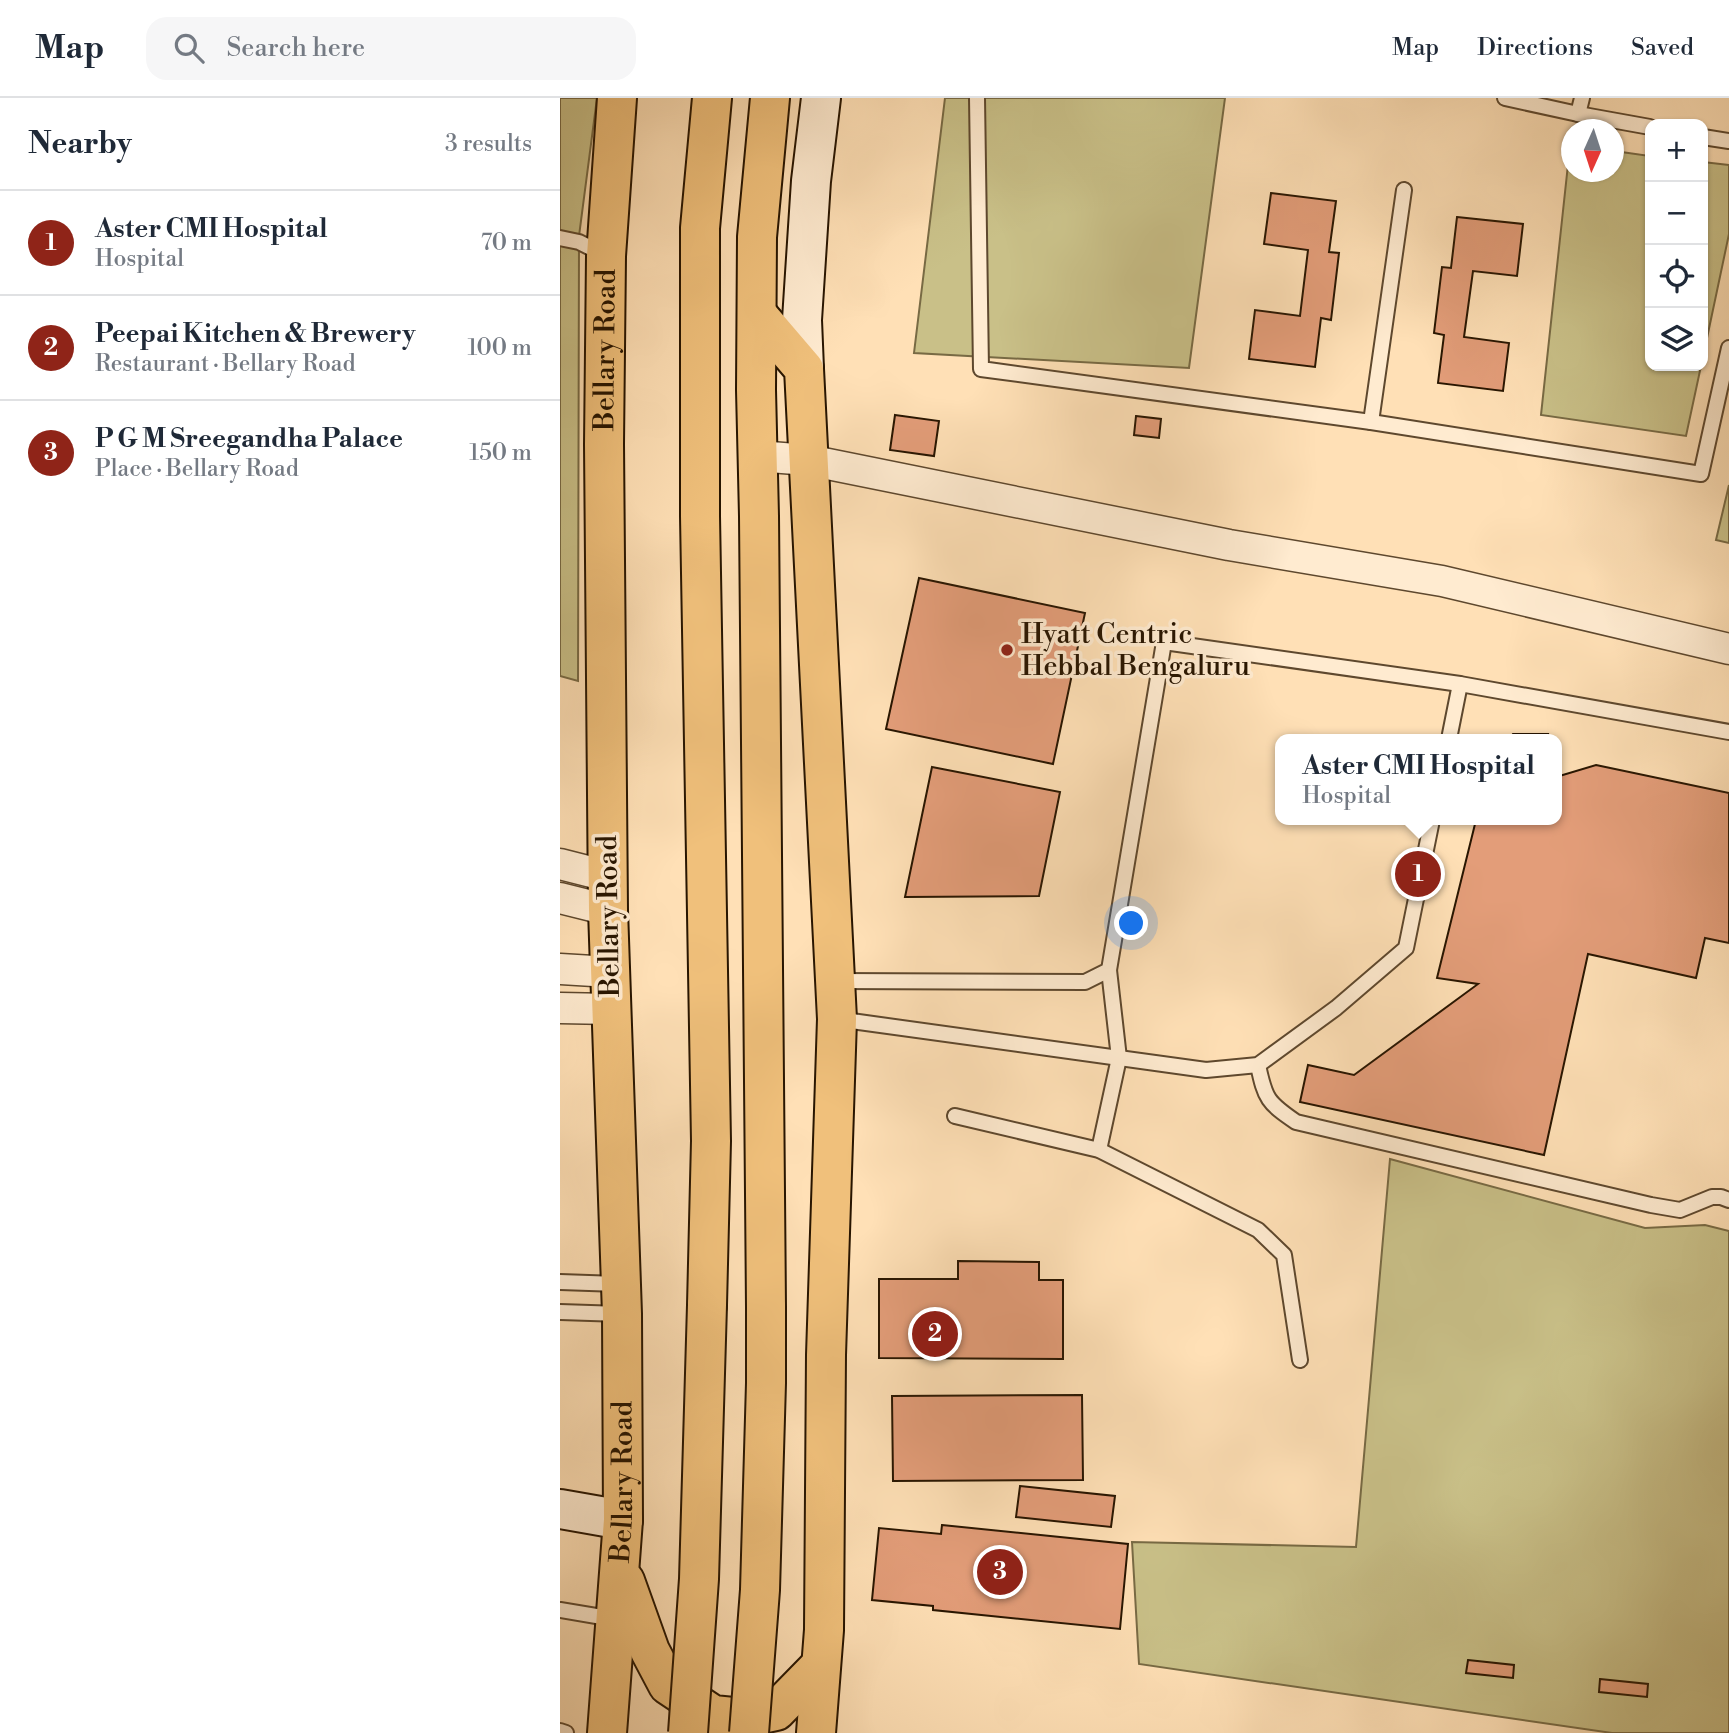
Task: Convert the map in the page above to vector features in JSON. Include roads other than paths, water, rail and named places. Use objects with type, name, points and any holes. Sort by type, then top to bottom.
[{"type":"highway","name":"Bellary Road","points":[[607,1733],[623,1520],[622,1299],[607,893],[604,458],[606,256],[617,98]]},
{"type":"highway","points":[[688,1733],[699,1580],[710,1141],[700,516],[700,228],[712,98]]},
{"type":"highway","points":[[749,1733],[760,1590],[766,1383],[757,237],[770,98]]},
{"type":"highway","points":[[757,314],[804,369],[837,1019],[827,1355],[824,1630],[816,1733]]},
{"type":"highway","points":[[619,1566],[650,1651],[668,1685],[713,1715],[743,1718],[776,1711],[821,1665]]},
{"type":"street","points":[[804,369],[802,320],[811,181],[821,98]]},
{"type":"street","points":[[757,456],[808,460],[1229,545],[1442,581],[1729,649]]},
{"type":"street","points":[[560,864],[607,893]]},
{"type":"street","points":[[560,898],[607,893]]},
{"type":"street","points":[[560,969],[610,991]]},
{"type":"street","points":[[560,1008],[610,991]]},
{"type":"street","points":[[560,1510],[623,1520]]},
{"type":"lane","points":[[977,98],[981,369],[1371,422],[1701,474],[1729,348]]},
{"type":"lane","points":[[1505,98],[1645,126]]},
{"type":"lane","points":[[1578,114],[1582,98]]},
{"type":"lane","points":[[1708,138],[1729,141]]},
{"type":"lane","points":[[1371,422],[1404,190]]},
{"type":"lane","points":[[560,237],[579,242],[606,256]]},
{"type":"lane","points":[[1099,1150],[1119,1058],[1109,970],[1164,642],[1460,684],[1729,732]]},
{"type":"lane","points":[[1450,734],[1460,684]]},
{"type":"lane","points":[[837,1019],[1206,1070],[1258,1065],[1336,1008],[1406,948],[1431,825]]},
{"type":"lane","points":[[835,981],[1085,982],[1109,970]]},
{"type":"lane","points":[[1258,1065],[1263,1088],[1273,1107],[1296,1122],[1651,1205],[1680,1210],[1713,1197],[1729,1200]]},
{"type":"lane","points":[[955,1116],[1099,1150],[1258,1230],[1283,1255],[1300,1360]]},
{"type":"lane","points":[[560,1282],[622,1299]]},
{"type":"lane","points":[[560,1312],[622,1299]]},
{"type":"lane","points":[[560,1610],[616,1619]]},
{"type":"lane","points":[[560,1731],[566,1733]]},
{"type":"place","name":"Hyatt Centric Hebbal Bengaluru","points":[[1007,650]]},
{"type":"place","name":"Aster CMI Hospital","points":[[1418,874]]},
{"type":"place","name":"Peepai Kitchen & Brewery","points":[[935,1334]]},
{"type":"place","name":"P G M Sreegandha Palace","points":[[1000,1572]]}]
